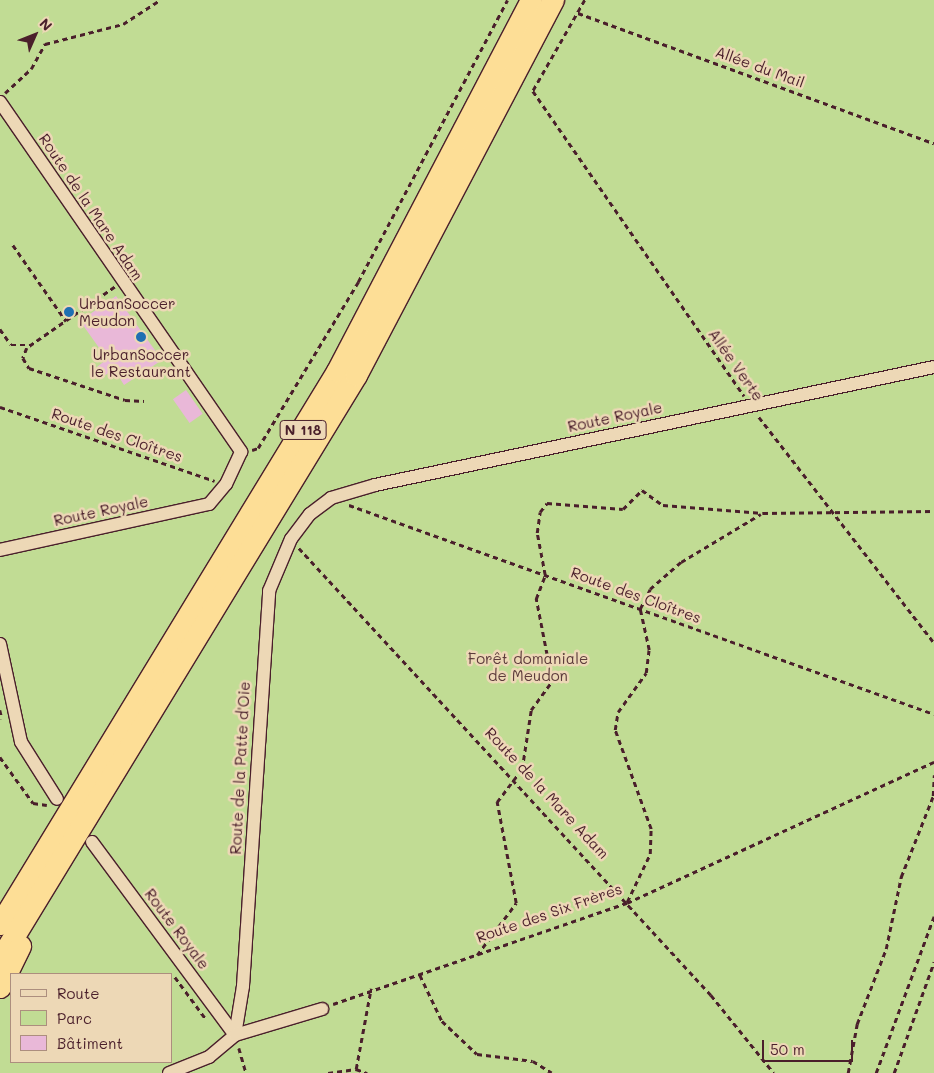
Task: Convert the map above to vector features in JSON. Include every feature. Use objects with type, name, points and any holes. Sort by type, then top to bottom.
[{"type":"highway","name":"N 118","points":[[0,924],[337,371],[532,0]]},
{"type":"highway","name":"N 118","points":[[0,959],[331,418],[553,0]]},
{"type":"highway","points":[[0,987],[33,905]]},
{"type":"street","name":"Route de la Mare Adam","points":[[0,102],[122,282],[241,452]]},
{"type":"street","name":"Route Royale","points":[[310,514],[331,498],[385,482],[934,368]]},
{"type":"street","points":[[226,484],[241,452]]},
{"type":"street","name":"Route Royale","points":[[0,550],[209,504],[226,484]]},
{"type":"street","name":"Route de la Patte d'Oie","points":[[236,1035],[244,986],[269,592],[291,539],[310,514]]},
{"type":"street","points":[[0,644],[21,742],[57,799]]},
{"type":"street","name":"Route Royale","points":[[92,842],[236,1035]]},
{"type":"street","points":[[169,1073],[209,1057],[236,1035],[322,1009]]},
{"type":"path","points":[[0,97],[30,69],[45,44],[123,24],[160,0]]},
{"type":"path","points":[[241,452],[258,448],[358,282],[507,0]]},
{"type":"path","points":[[578,13],[585,0]]},
{"type":"path","name":"Allée Verte","points":[[578,13],[533,92],[750,405],[934,642]]},
{"type":"path","name":"Allée du Mail","points":[[578,13],[934,143]]},
{"type":"path","points":[[13,245],[66,321]]},
{"type":"path","points":[[122,282],[31,345],[22,358],[29,368],[125,400],[144,401]]},
{"type":"path","points":[[0,329],[12,345],[31,345]]},
{"type":"path","name":"Route des Cloîtres","points":[[0,407],[226,484]]},
{"type":"path","points":[[477,955],[516,903],[497,802],[511,780],[522,769],[532,710],[552,681],[536,598],[545,575],[537,533],[540,512],[547,503],[623,509],[642,490],[663,505],[763,513],[831,510],[934,511]]},
{"type":"path","name":"Route des Cloîtres","points":[[331,498],[934,714]]},
{"type":"path","points":[[627,903],[650,854],[651,829],[615,730],[618,712],[646,673],[649,650],[640,609],[650,589],[681,562],[763,513]]},
{"type":"path","name":"Route de la Mare Adam","points":[[291,539],[711,995],[774,1073]]},
{"type":"path","points":[[0,757],[33,803],[46,806],[57,799]]},
{"type":"path","name":"Route des Six Frères","points":[[322,1009],[370,988],[420,975],[627,903],[934,762]]},
{"type":"path","points":[[848,1073],[857,1024],[886,948],[902,877],[933,796],[934,775]]},
{"type":"path","points":[[876,1073],[934,916]]},
{"type":"path","points":[[894,1073],[934,962]]},
{"type":"path","points":[[420,975],[442,1021],[477,1054],[533,1061],[552,1073]]},
{"type":"path","points":[[356,1069],[370,988]]},
{"type":"path","points":[[236,1035],[246,1073]]},
{"type":"path","points":[[328,1073],[356,1069],[367,1073]]},
{"type":"green space","name":"Forêt domaniale de Meudon","points":[[0,0],[934,0],[934,1073],[0,1073]]},
{"type":"building","points":[[116,296],[162,360],[124,385],[114,369],[104,376],[97,367],[107,359],[80,321]]},
{"type":"building","points":[[186,390],[203,414],[190,423],[173,399]]},
{"type":"place","name":"UrbanSoccer Meudon","points":[[69,312]]},
{"type":"place","name":"UrbanSoccer le Restaurant","points":[[141,337]]}]
